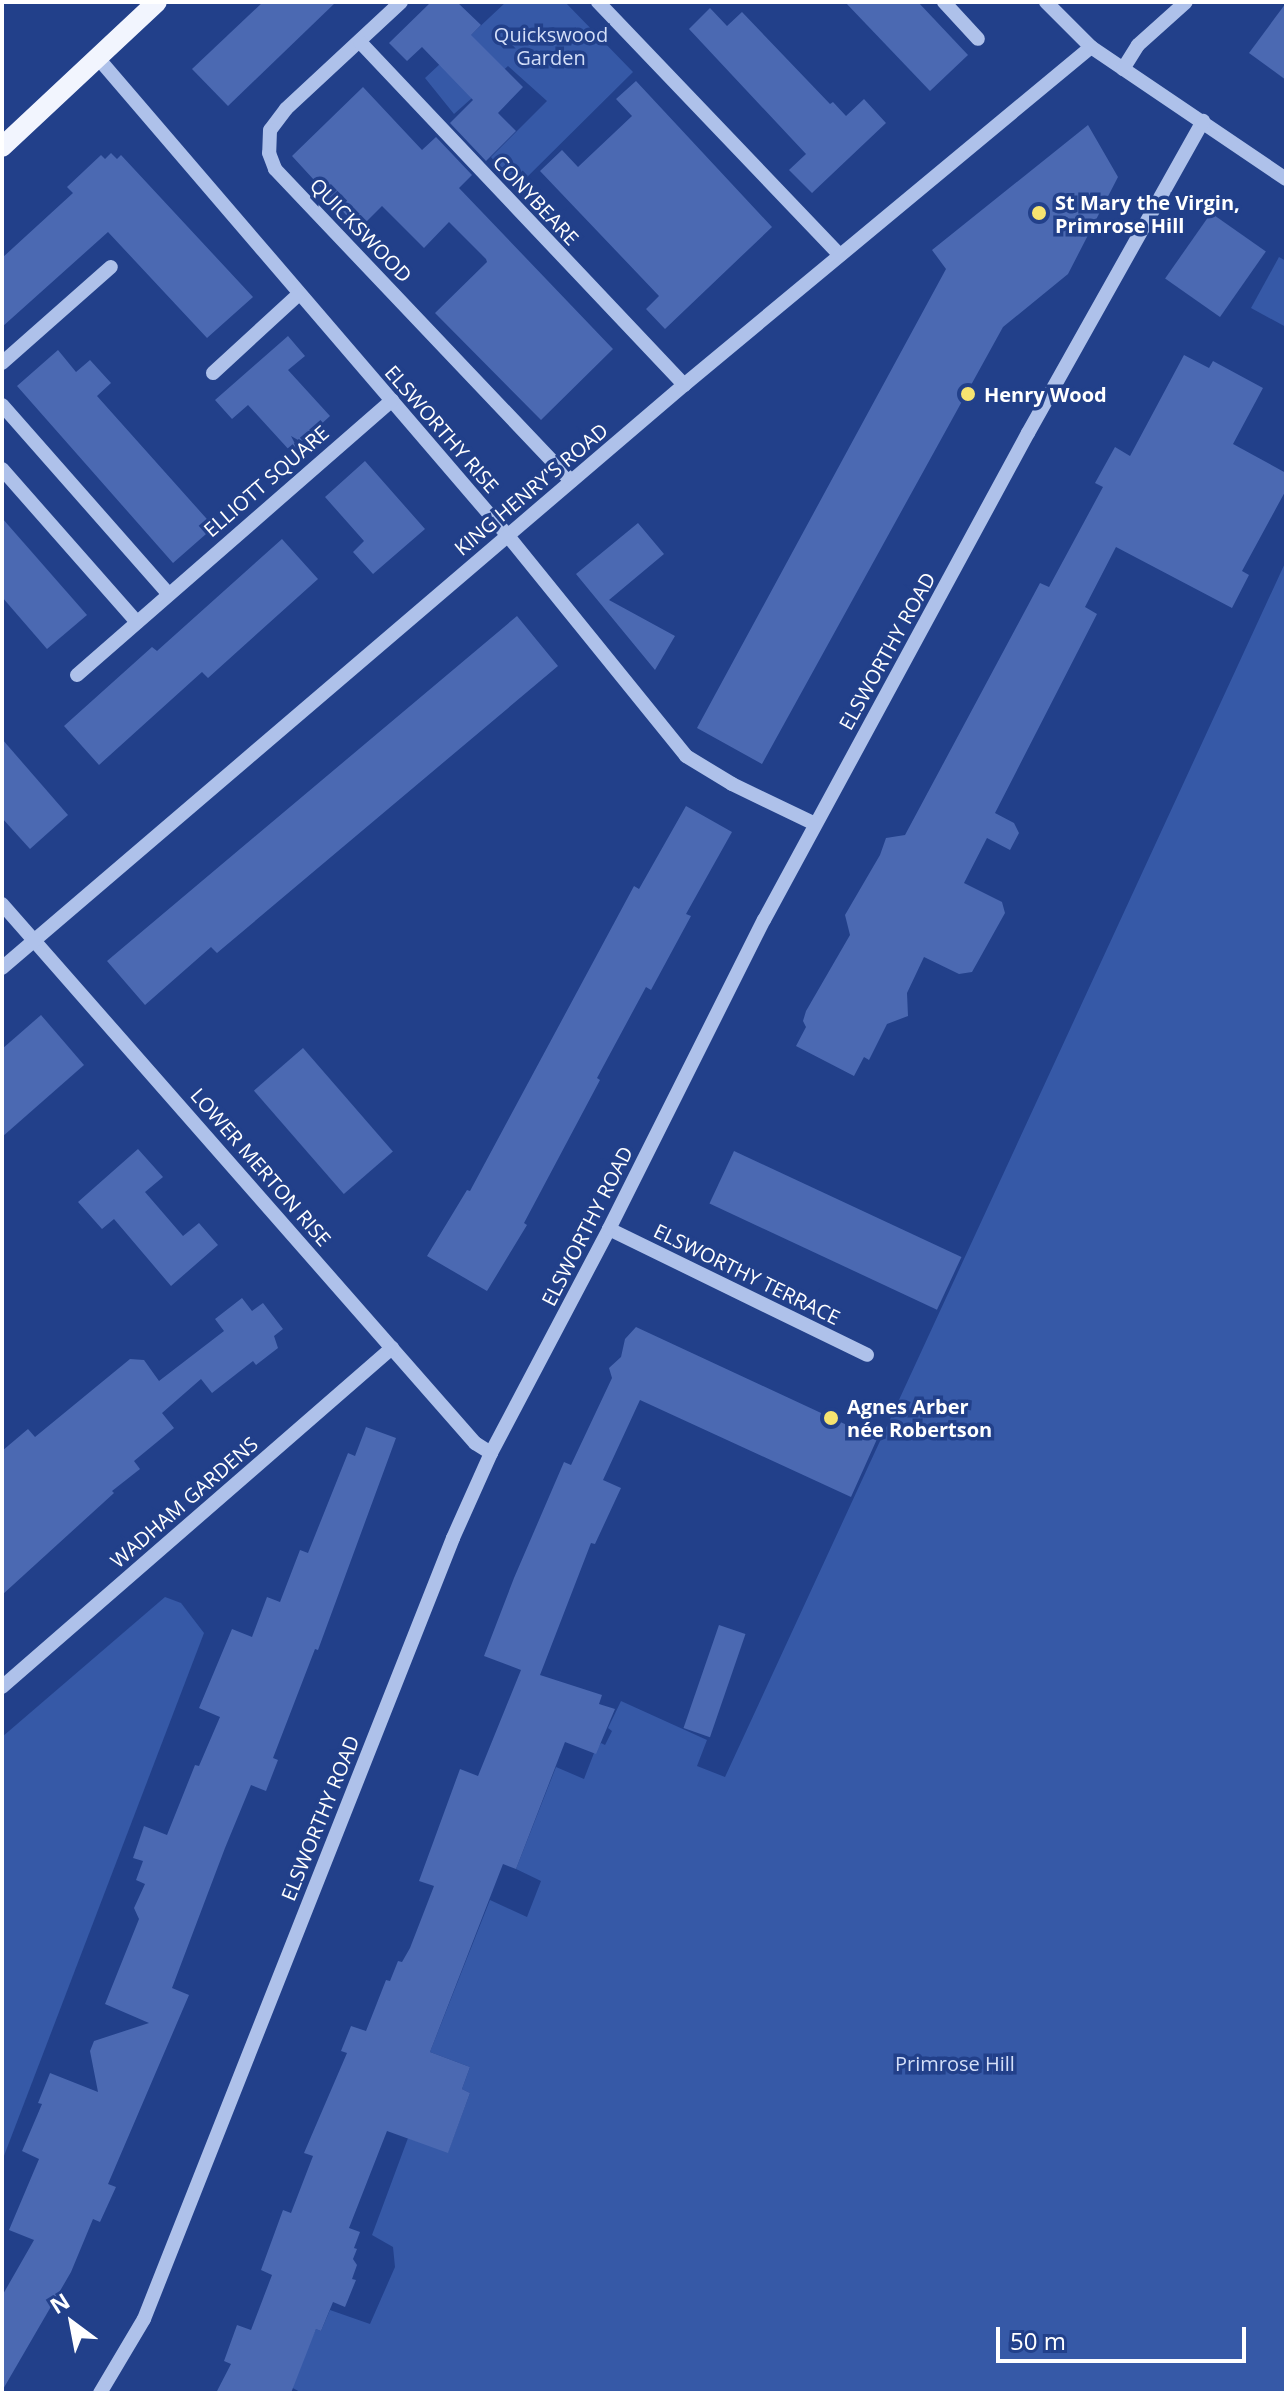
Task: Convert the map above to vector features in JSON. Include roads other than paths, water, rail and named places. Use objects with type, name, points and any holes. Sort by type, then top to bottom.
[{"type":"main road","points":[[2,147],[157,2]]},
{"type":"street","name":"QUICKSWOOD","points":[[401,2],[286,109],[270,130],[269,153],[275,169],[571,481]]},
{"type":"street","points":[[598,2],[840,255]]},
{"type":"street","points":[[944,2],[978,39]]},
{"type":"street","points":[[1046,2],[1091,47],[1286,179]]},
{"type":"street","points":[[1123,69],[1138,45],[1186,2]]},
{"type":"street","name":"CONYBEARE","points":[[360,42],[684,385]]},
{"type":"street","name":"KING HENRY'S ROAD","points":[[2,968],[684,385],[1091,47]]},
{"type":"street","name":"ELSWORTHY RISE","points":[[98,58],[508,536],[686,756],[732,784],[815,824]]},
{"type":"street","name":"ELSWORTHY ROAD","points":[[100,2393],[144,2319],[448,1551],[491,1453],[815,824],[1028,433],[1203,121]]},
{"type":"street","points":[[2,363],[111,267]]},
{"type":"street","points":[[213,373],[299,294]]},
{"type":"street","name":"ELLIOTT SQUARE","points":[[77,675],[392,400]]},
{"type":"street","points":[[2,405],[168,593]]},
{"type":"street","points":[[2,469],[137,622]]},
{"type":"street","name":"LOWER MERTON RISE","points":[[2,904],[475,1443],[491,1453]]},
{"type":"street","name":"ELSWORTHY TERRACE","points":[[609,1229],[867,1355]]},
{"type":"street","name":"WADHAM GARDENS","points":[[2,1687],[392,1348]]},
{"type":"place","name":"St Mary the Virgin, Primrose Hill","points":[[1039,213]]},
{"type":"place","name":"Henry Wood","points":[[968,394]]},
{"type":"place","name":"Agnes Arber née Robertson","points":[[831,1418]]},
{"type":"park label","name":"Quickswood Garden","points":[[551,46]]},
{"type":"park label","name":"Primrose Hill","points":[[955,2063]]}]
